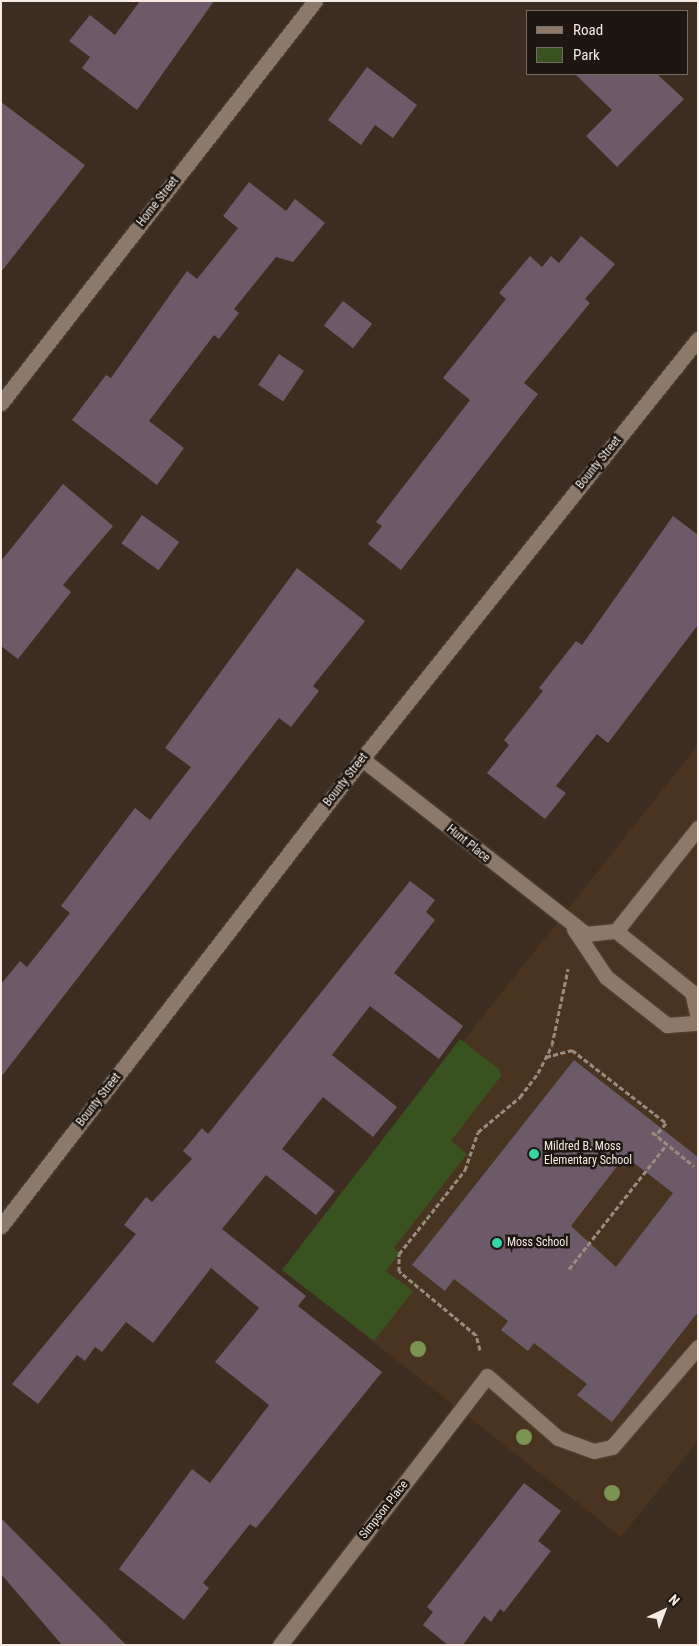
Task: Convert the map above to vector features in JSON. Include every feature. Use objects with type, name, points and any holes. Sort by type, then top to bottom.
[{"type":"street","name":"Home Street","points":[[1,403],[315,1]]},
{"type":"street","name":"Bounty Street","points":[[1,1226],[362,759],[698,339]]},
{"type":"street","name":"Hunt Place","points":[[362,759],[574,929]]},
{"type":"street","points":[[616,931],[698,828]]},
{"type":"street","points":[[574,929],[586,934],[616,931],[692,992],[698,1021],[666,1025],[606,977],[574,929]]},
{"type":"street","points":[[487,1376],[558,1438],[594,1451],[612,1447],[698,1346]]},
{"type":"street","name":"Simpson Place","points":[[280,1645],[487,1376]]},
{"type":"path","points":[[487,1376],[476,1335],[399,1271],[399,1254],[466,1170],[478,1132],[520,1097],[546,1057],[569,967],[583,943]]},
{"type":"path","points":[[546,1057],[572,1050],[666,1123],[656,1135]]},
{"type":"path","points":[[652,1132],[694,1166]]},
{"type":"path","points":[[569,1269],[666,1144]]},
{"type":"shaded area","name":"Mildred B. Moss Elementary School","points":[[698,745],[698,1441],[621,1537],[282,1270]]},
{"type":"green space","points":[[460,1039],[500,1070],[501,1076],[451,1141],[467,1154],[394,1248],[400,1253],[386,1271],[413,1291],[374,1341],[282,1270]]},
{"type":"building","points":[[140,1],[214,1],[137,110],[82,68],[90,57],[69,41],[90,15],[115,35]]},
{"type":"building","points":[[367,67],[417,105],[393,138],[375,125],[361,145],[328,120]]},
{"type":"building","points":[[576,75],[658,75],[684,99],[617,167],[586,136],[612,110]]},
{"type":"building","points":[[1,102],[85,165],[1,272]]},
{"type":"building","points":[[249,182],[286,211],[295,199],[325,223],[293,262],[276,257],[234,309],[239,313],[219,339],[214,335],[149,421],[184,448],[157,485],[72,420],[106,375],[111,378],[187,271],[197,279],[238,228],[223,216]]},
{"type":"building","points":[[581,236],[615,264],[585,299],[590,303],[524,383],[538,394],[401,570],[368,544],[382,526],[376,522],[470,400],[443,378],[506,299],[499,293],[530,256],[542,267],[551,256],[559,263]]},
{"type":"building","points":[[343,301],[372,324],[353,348],[324,325]]},
{"type":"building","points":[[279,354],[304,371],[283,401],[258,385]]},
{"type":"building","points":[[63,484],[113,526],[63,585],[71,592],[18,659],[1,646],[1,561]]},
{"type":"building","points":[[142,515],[179,542],[159,570],[121,543]]},
{"type":"building","points":[[673,516],[698,535],[698,625],[608,743],[597,734],[556,786],[566,793],[545,819],[487,773],[509,745],[504,740],[543,691],[539,688],[576,641],[582,645]]},
{"type":"building","points":[[297,568],[365,621],[313,686],[319,691],[291,727],[279,718],[1,1077],[1,984],[20,961],[27,967],[70,913],[61,906],[135,808],[150,820],[191,767],[165,748]]},
{"type":"building","points":[[410,881],[435,900],[426,912],[435,920],[394,973],[463,1026],[439,1059],[370,1006],[332,1055],[397,1107],[373,1137],[323,1097],[282,1149],[335,1191],[316,1215],[266,1175],[222,1229],[306,1296],[298,1306],[382,1372],[256,1528],[250,1524],[203,1583],[209,1588],[184,1620],[119,1569],[192,1469],[210,1483],[269,1405],[215,1362],[259,1308],[211,1268],[153,1343],[126,1322],[102,1352],[95,1347],[85,1361],[77,1355],[38,1404],[12,1384],[136,1234],[124,1225],[146,1197],[152,1202],[192,1159],[183,1151],[202,1128],[208,1134]]},
{"type":"building","name":"Moss School","points":[[574,1060],[698,1157],[698,1312],[612,1422],[577,1395],[587,1384],[534,1343],[528,1351],[501,1330],[508,1321],[454,1279],[445,1291],[412,1265]],"holes":[[[625,1156],[673,1193],[616,1267],[571,1226]]]},
{"type":"building","points":[[524,1483],[561,1511],[538,1541],[551,1551],[504,1612],[500,1609],[491,1622],[484,1616],[463,1645],[448,1645],[423,1625],[433,1612],[427,1607]]},
{"type":"building","points":[[1,1518],[126,1645],[62,1645],[1,1574]]},
{"type":"place","name":"Mildred B. Moss Elementary School","points":[[534,1154]]},
{"type":"place","name":"Moss School","points":[[497,1243]]}]
